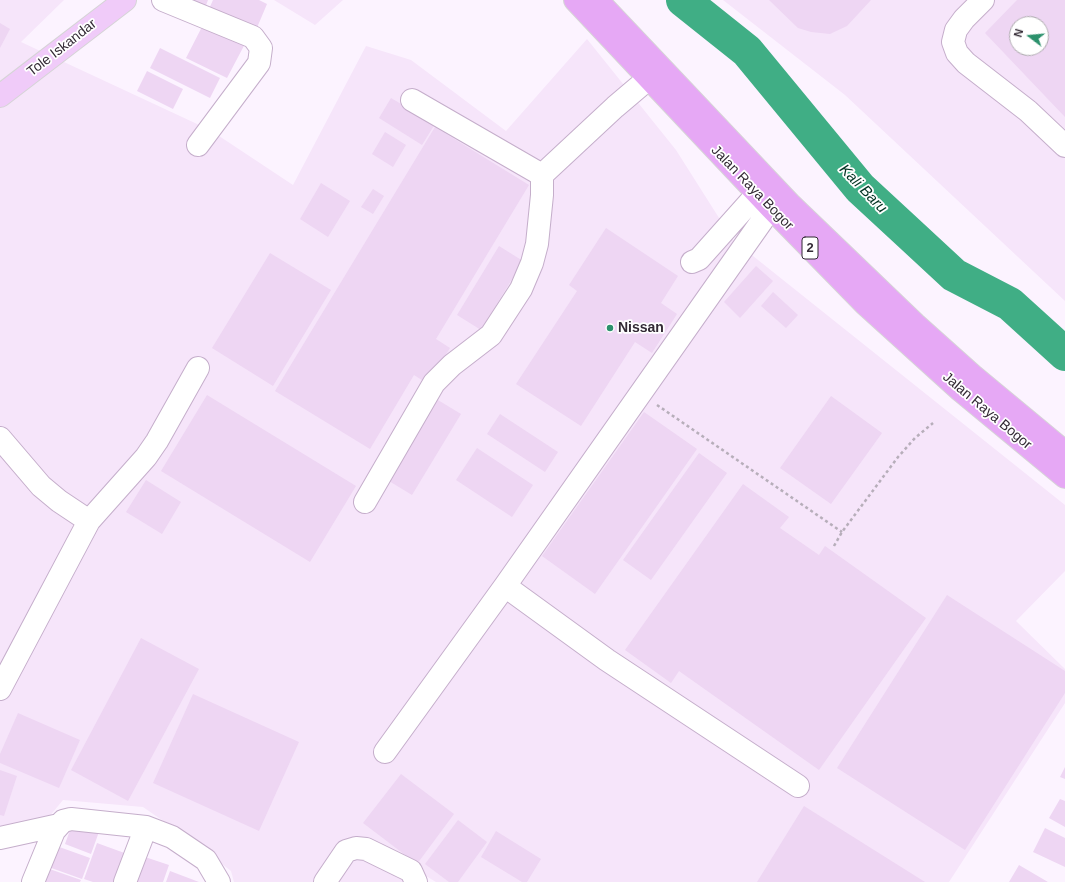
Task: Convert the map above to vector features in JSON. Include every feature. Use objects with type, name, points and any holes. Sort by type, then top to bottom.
[{"type":"highway","name":"Jalan Raya Bogor","points":[[575,0],[648,79],[765,201],[901,338],[960,390],[1065,477]]},
{"type":"highway","name":"Jalan Raya Bogor","points":[[597,0],[791,205],[915,324],[972,375],[1065,452]]},
{"type":"main road","name":"Tole Iskandar","points":[[0,96],[125,0]]},
{"type":"street","points":[[163,0],[253,37],[262,48],[259,63],[198,145]]},
{"type":"street","points":[[983,0],[960,24],[954,38],[954,48],[966,63],[1028,111],[1065,146]]},
{"type":"street","points":[[365,502],[434,383],[452,366],[491,335],[521,289],[532,263],[537,244],[542,195],[542,175],[615,107],[648,79]]},
{"type":"street","points":[[412,100],[542,175]]},
{"type":"street","points":[[692,262],[699,259],[765,201]]},
{"type":"street","points":[[385,752],[505,586],[640,394],[765,201]]},
{"type":"street","points":[[0,689],[89,521],[146,457],[157,441],[198,368]]},
{"type":"street","points":[[0,438],[41,486],[59,501],[89,521]]},
{"type":"street","points":[[505,586],[607,660],[798,786]]},
{"type":"street","points":[[0,838],[59,825],[71,819],[146,827],[184,843],[206,860],[217,880]]},
{"type":"street","points":[[34,882],[54,831],[59,825]]},
{"type":"street","points":[[125,882],[146,827]]},
{"type":"street","points":[[325,882],[346,852],[356,848],[366,849],[411,871],[416,882]]},
{"type":"path","points":[[640,394],[842,532]]},
{"type":"path","points":[[834,546],[842,532],[898,456],[915,438],[933,423]]},
{"type":"shaded area","points":[[0,0],[64,0],[21,42],[210,130],[293,185],[366,46],[411,60],[506,131],[587,39],[676,150],[733,240],[1065,505],[1065,571],[1016,621],[1065,669],[1065,703],[949,882],[436,882],[421,873],[414,882],[234,882],[231,871],[198,845],[143,807],[63,800],[44,823],[0,830]]},
{"type":"shaded area","points":[[274,0],[343,0],[315,25]]},
{"type":"shaded area","points":[[723,0],[1065,0],[1065,301],[845,95]]},
{"type":"building","points":[[188,0],[208,0],[205,8]]},
{"type":"building","points":[[213,0],[259,0],[267,4],[256,30],[209,9]]},
{"type":"building","points":[[769,0],[871,0],[847,26],[830,34],[811,32],[798,28]]},
{"type":"building","points":[[1017,0],[1065,0],[1065,117],[985,33]]},
{"type":"building","points":[[206,19],[247,40],[227,78],[186,58]]},
{"type":"building","points":[[0,23],[10,29],[0,48]]},
{"type":"building","points":[[160,48],[220,78],[210,98],[150,68]]},
{"type":"building","points":[[147,71],[183,89],[173,109],[137,91]]},
{"type":"building","points":[[391,98],[435,124],[422,145],[379,118]]},
{"type":"building","points":[[435,127],[529,185],[436,339],[450,348],[428,384],[414,375],[370,449],[275,391]]},
{"type":"building","points":[[385,132],[406,145],[393,167],[372,154]]},
{"type":"building","points":[[321,183],[350,201],[328,237],[300,219]]},
{"type":"building","points":[[373,189],[384,196],[373,214],[361,207]]},
{"type":"building","name":"Nissan","points":[[606,228],[678,276],[661,303],[677,314],[652,353],[635,342],[581,426],[516,384],[577,291],[569,285]]},
{"type":"building","points":[[499,246],[523,261],[481,330],[457,315]]},
{"type":"building","points":[[270,253],[331,290],[273,386],[212,348]]},
{"type":"building","points":[[756,266],[773,281],[740,318],[724,302]]},
{"type":"building","points":[[773,292],[798,315],[786,328],[761,306]]},
{"type":"building","points":[[207,395],[356,486],[310,562],[161,471]]},
{"type":"building","points":[[831,396],[882,433],[831,504],[780,468]]},
{"type":"building","points":[[433,397],[461,414],[412,495],[384,478]]},
{"type":"building","points":[[644,412],[697,449],[595,594],[542,556]]},
{"type":"building","points":[[500,414],[558,452],[545,472],[487,434]]},
{"type":"building","points":[[477,448],[533,485],[512,517],[456,480]]},
{"type":"building","points":[[699,453],[727,473],[651,580],[623,560]]},
{"type":"building","points":[[146,480],[181,502],[162,534],[126,512]]},
{"type":"building","points":[[743,484],[789,517],[780,528],[819,555],[825,546],[926,618],[819,770],[679,671],[671,683],[625,650]]},
{"type":"building","points":[[947,595],[1065,671],[1065,693],[965,850],[837,768]]},
{"type":"building","points":[[141,638],[199,669],[128,801],[71,770]]},
{"type":"building","points":[[193,694],[299,742],[259,831],[153,783]]},
{"type":"building","points":[[18,713],[80,740],[59,788],[0,763],[0,754]]},
{"type":"building","points":[[1065,767],[1065,779],[1060,777]]},
{"type":"building","points":[[0,770],[17,776],[4,816],[0,815]]},
{"type":"building","points":[[401,774],[454,814],[417,864],[363,823]]},
{"type":"building","points":[[1060,799],[1065,801],[1065,827],[1049,818]]},
{"type":"building","points":[[804,806],[925,882],[757,882]]},
{"type":"building","points":[[74,819],[100,829],[91,854],[65,844]]},
{"type":"building","points":[[458,820],[487,842],[458,882],[449,882],[425,864]]},
{"type":"building","points":[[1045,828],[1065,838],[1065,867],[1033,852]]},
{"type":"building","points":[[496,831],[541,859],[527,882],[522,882],[481,857]]},
{"type":"building","points":[[97,843],[130,855],[120,882],[93,882],[84,879]]},
{"type":"building","points":[[51,844],[90,858],[82,879],[43,865]]},
{"type":"building","points":[[139,855],[169,865],[163,882],[129,882]]},
{"type":"building","points":[[1019,865],[1048,882],[1009,882]]},
{"type":"building","points":[[41,866],[81,880],[80,882],[36,882]]},
{"type":"building","points":[[170,871],[199,882],[166,882]]},
{"type":"waterway","name":"Kali Baru","points":[[683,0],[747,51],[860,188],[954,275],[1010,304],[1065,354]]},
{"type":"place","name":"Nissan","points":[[610,328]]}]
